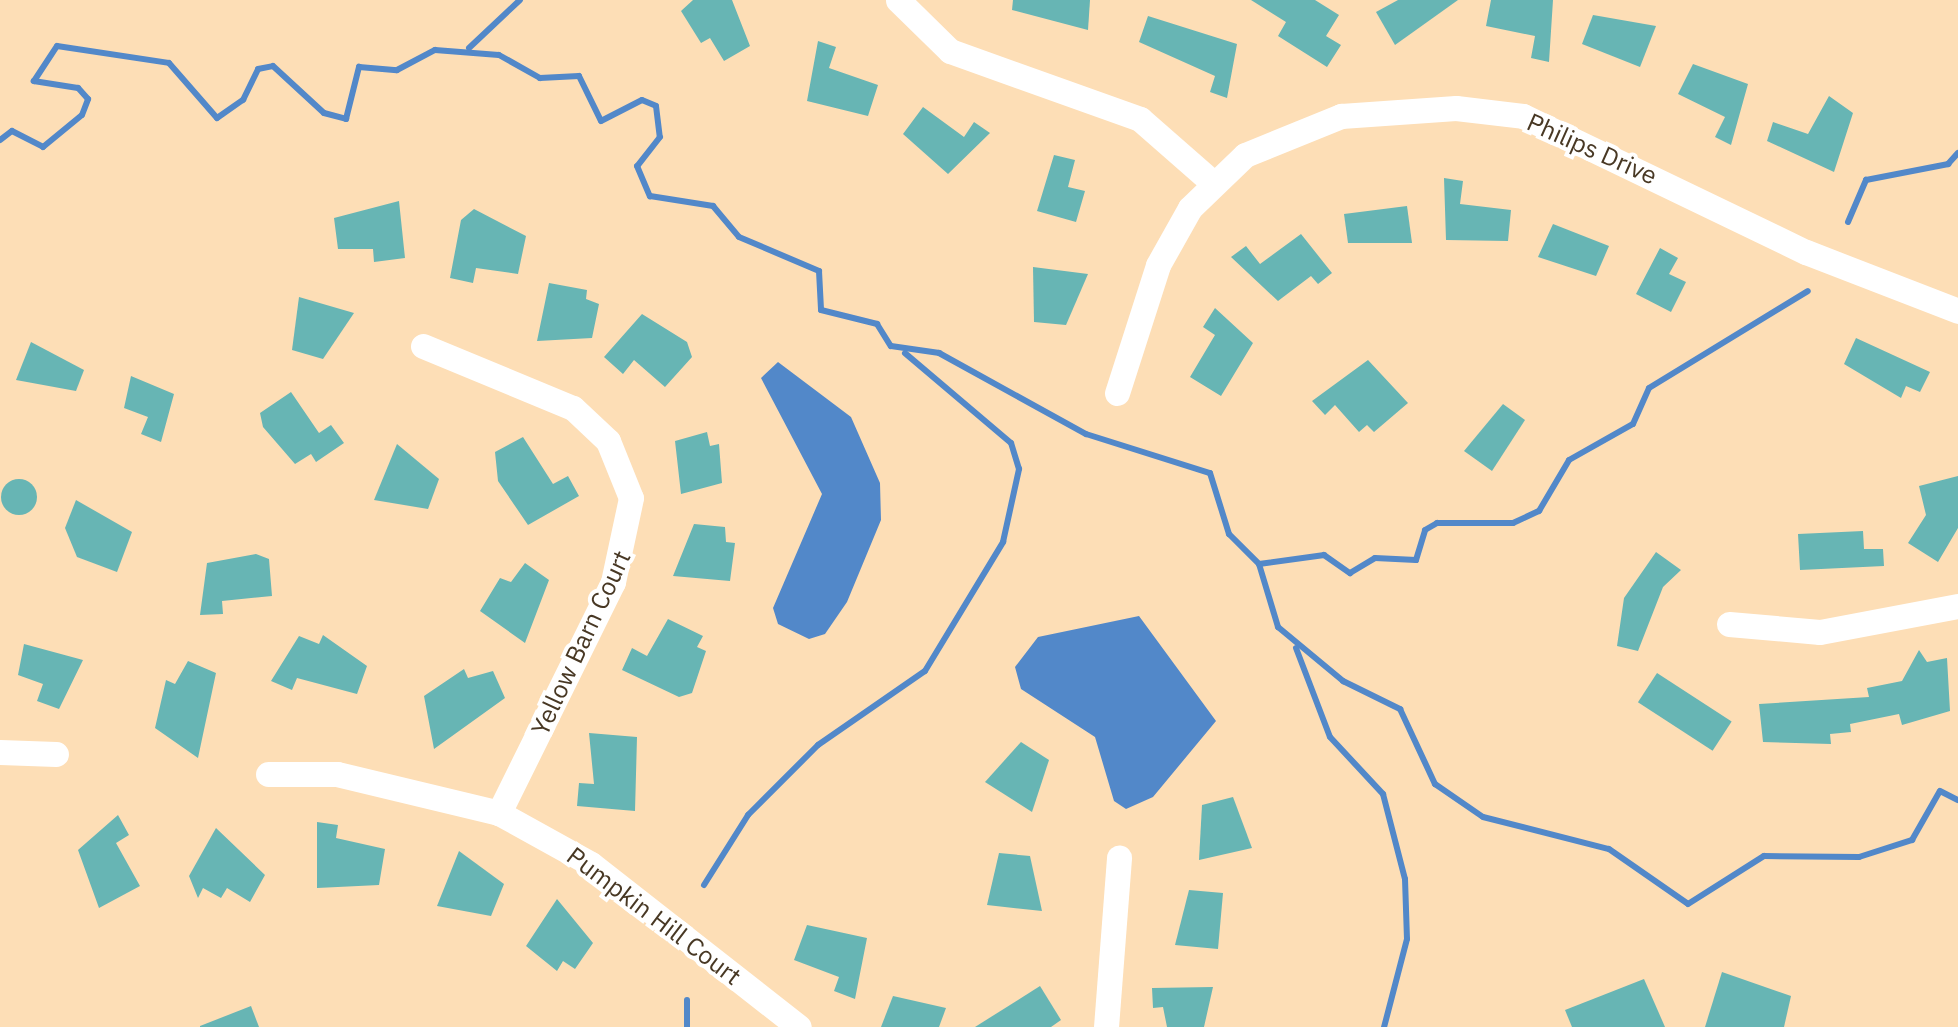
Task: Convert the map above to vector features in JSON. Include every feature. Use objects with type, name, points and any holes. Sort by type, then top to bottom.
[{"type":"street","points":[[898,0],[950,51],[1140,119],[1212,182]]},
{"type":"street","name":"Philips Drive","points":[[1116,393],[1158,265],[1212,182],[1280,137],[1341,116],[1488,110],[1559,129],[1806,252],[1958,310]]},
{"type":"street","name":"Yellow Barn Court","points":[[423,346],[573,408],[608,442],[631,498],[613,582],[499,813]]},
{"type":"street","points":[[1729,624],[1820,632],[1958,606]]},
{"type":"street","points":[[0,752],[56,754]]},
{"type":"street","name":"Pumpkin Hill Court","points":[[268,774],[390,784],[499,813],[591,864],[799,1027]]},
{"type":"street","points":[[1106,1027],[1119,856]]},
{"type":"water","points":[[778,362],[851,417],[880,483],[881,520],[847,602],[825,634],[809,639],[778,624],[773,608],[822,494],[761,378]]},
{"type":"water","points":[[1139,616],[1216,721],[1153,797],[1126,809],[1114,801],[1095,737],[1021,689],[1015,667],[1038,637]]},
{"type":"building","points":[[693,0],[732,0],[750,46],[724,61],[710,38],[701,43],[681,11]]},
{"type":"building","points":[[1013,0],[1090,0],[1088,30],[1012,10]]},
{"type":"building","points":[[1251,0],[1315,0],[1339,15],[1326,36],[1341,45],[1327,67],[1278,36],[1286,22]]},
{"type":"building","points":[[1398,0],[1458,0],[1395,45],[1376,12]]},
{"type":"building","points":[[1491,0],[1553,0],[1549,62],[1531,58],[1535,36],[1486,26]]},
{"type":"building","points":[[1593,15],[1656,26],[1640,67],[1582,44]]},
{"type":"building","points":[[1148,16],[1237,44],[1227,98],[1210,92],[1215,76],[1139,42]]},
{"type":"building","points":[[818,41],[836,47],[829,68],[878,85],[868,116],[807,101]]},
{"type":"building","points":[[1693,64],[1748,84],[1731,145],[1715,137],[1725,117],[1678,94]]},
{"type":"building","points":[[1829,96],[1853,113],[1834,172],[1767,141],[1773,122],[1808,134]]},
{"type":"building","points":[[923,107],[964,137],[974,122],[990,133],[948,174],[903,134]]},
{"type":"building","points":[[1054,155],[1075,160],[1068,187],[1085,191],[1076,222],[1037,211]]},
{"type":"building","points":[[1444,178],[1463,181],[1460,204],[1511,210],[1508,241],[1446,240]]},
{"type":"building","points":[[399,201],[405,258],[374,262],[373,249],[338,249],[334,218]]},
{"type":"building","points":[[1407,206],[1412,243],[1348,243],[1344,214]]},
{"type":"building","points":[[474,209],[526,236],[518,274],[476,268],[473,283],[450,278],[461,220]]},
{"type":"building","points":[[1553,224],[1609,246],[1596,276],[1538,257]]},
{"type":"building","points":[[1301,234],[1332,273],[1318,284],[1311,276],[1278,301],[1231,257],[1246,246],[1260,264]]},
{"type":"building","points":[[1660,248],[1678,258],[1669,274],[1686,282],[1671,312],[1636,294]]},
{"type":"building","points":[[1033,267],[1088,274],[1066,325],[1034,322]]},
{"type":"building","points":[[549,283],[587,290],[586,299],[599,304],[592,338],[537,341]]},
{"type":"building","points":[[299,297],[354,313],[323,359],[292,350]]},
{"type":"building","points":[[1215,308],[1253,343],[1221,396],[1190,377],[1215,335],[1203,327]]},
{"type":"building","points":[[642,314],[687,342],[692,357],[665,387],[634,360],[623,374],[604,357]]},
{"type":"building","points":[[1856,338],[1930,372],[1920,392],[1906,386],[1901,398],[1844,364]]},
{"type":"building","points":[[31,342],[84,370],[76,391],[16,380]]},
{"type":"building","points":[[1368,360],[1408,403],[1374,432],[1367,425],[1359,432],[1335,405],[1325,415],[1312,401]]},
{"type":"building","points":[[131,376],[174,394],[161,442],[141,434],[148,417],[124,408]]},
{"type":"building","points":[[291,392],[319,433],[331,425],[344,443],[316,462],[311,454],[295,464],[263,427],[260,413]]},
{"type":"building","points":[[1503,404],[1525,420],[1492,471],[1464,451]]},
{"type":"building","points":[[707,432],[710,446],[719,444],[722,483],[681,494],[675,441]]},
{"type":"building","points":[[523,437],[553,484],[568,476],[579,496],[528,525],[498,481],[495,452]]},
{"type":"building","points":[[397,444],[439,479],[428,509],[374,500]]},
{"type":"building","points":[[1958,476],[1958,528],[1938,562],[1908,543],[1926,515],[1919,486]]},
{"type":"building","points":[[19,479],[32,484],[37,497],[32,510],[19,515],[6,510],[1,497],[6,484]]},
{"type":"building","points":[[76,500],[132,532],[117,572],[77,557],[65,528]]},
{"type":"building","points":[[694,524],[725,527],[726,542],[735,543],[730,581],[673,576]]},
{"type":"building","points":[[1863,531],[1864,549],[1883,549],[1884,566],[1800,570],[1798,534]]},
{"type":"building","points":[[1656,552],[1681,570],[1663,587],[1638,651],[1617,646],[1624,598]]},
{"type":"building","points":[[256,554],[269,559],[272,596],[222,601],[223,614],[200,615],[207,563]]},
{"type":"building","points":[[525,563],[549,580],[525,643],[480,611],[500,578],[511,582]]},
{"type":"building","points":[[668,619],[703,636],[697,647],[706,651],[692,693],[679,697],[622,670],[632,648],[647,656]]},
{"type":"building","points":[[323,635],[367,666],[357,694],[297,678],[292,690],[271,681],[299,636],[319,644]]},
{"type":"building","points":[[24,644],[83,660],[59,709],[37,701],[43,684],[18,675]]},
{"type":"building","points":[[1919,650],[1927,662],[1947,658],[1950,711],[1902,725],[1899,714],[1850,724],[1851,732],[1830,734],[1831,744],[1763,742],[1759,704],[1869,697],[1867,688],[1902,681]]},
{"type":"building","points":[[188,661],[216,673],[198,758],[155,728],[166,680],[175,684]]},
{"type":"building","points":[[464,669],[468,678],[493,671],[505,698],[434,749],[424,696]]},
{"type":"building","points":[[1657,673],[1732,721],[1713,751],[1638,702]]},
{"type":"building","points":[[589,733],[637,737],[635,811],[577,806],[579,783],[594,784]]},
{"type":"building","points":[[1021,742],[1049,760],[1032,812],[985,782]]},
{"type":"building","points":[[1233,797],[1252,848],[1199,860],[1202,805]]},
{"type":"building","points":[[118,815],[129,835],[116,843],[140,886],[99,908],[78,850]]},
{"type":"building","points":[[317,822],[338,825],[336,838],[385,849],[379,885],[317,888]]},
{"type":"building","points":[[216,828],[265,875],[250,902],[227,888],[221,898],[203,888],[198,898],[189,876]]},
{"type":"building","points":[[459,851],[504,884],[491,916],[437,906]]},
{"type":"building","points":[[999,853],[1030,856],[1042,911],[987,905]]},
{"type":"building","points":[[1189,890],[1223,893],[1218,949],[1175,945]]},
{"type":"building","points":[[557,899],[593,943],[575,969],[563,961],[557,971],[526,946]]},
{"type":"building","points":[[807,925],[867,938],[855,999],[834,991],[839,977],[794,960]]},
{"type":"building","points":[[1722,972],[1791,996],[1784,1027],[1705,1027]]},
{"type":"building","points":[[1644,979],[1665,1027],[1572,1027],[1565,1010]]},
{"type":"building","points":[[1040,986],[1061,1020],[1051,1027],[975,1027]]},
{"type":"building","points":[[1213,987],[1204,1027],[1167,1027],[1163,1007],[1153,1008],[1152,988]]},
{"type":"building","points":[[893,996],[946,1008],[939,1027],[881,1027]]},
{"type":"building","points":[[251,1006],[259,1027],[200,1027],[200,1026]]},
{"type":"waterway","points":[[469,48],[520,0]]},
{"type":"waterway","points":[[0,140],[12,131],[43,147],[82,115],[88,99],[78,88],[34,81],[57,46],[169,63],[217,118],[243,100],[258,69],[273,66],[324,113],[346,119],[359,67],[397,70],[435,50],[499,55],[540,78],[579,76],[601,121],[642,100],[656,106],[660,137],[637,166],[650,196],[713,206],[739,237],[819,271],[821,310],[877,324],[891,346],[939,353],[1086,434],[1210,473],[1229,534],[1259,564],[1278,627],[1343,681],[1400,709],[1435,784],[1483,817],[1609,849],[1688,904],[1764,856],[1859,857],[1912,840],[1940,791],[1958,800]]},
{"type":"waterway","points":[[1848,222],[1866,180],[1948,164],[1958,153]]},
{"type":"waterway","points":[[1259,564],[1324,555],[1350,573],[1375,558],[1416,560],[1425,530],[1437,523],[1513,523],[1539,511],[1569,460],[1633,424],[1649,388],[1808,291]]},
{"type":"waterway","points":[[704,885],[748,815],[818,745],[925,671],[1003,542],[1019,469],[1011,443],[905,353]]},
{"type":"waterway","points":[[1296,648],[1330,737],[1383,794],[1405,879],[1407,939],[1384,1027]]},
{"type":"waterway","points":[[687,1000],[687,1027]]}]
